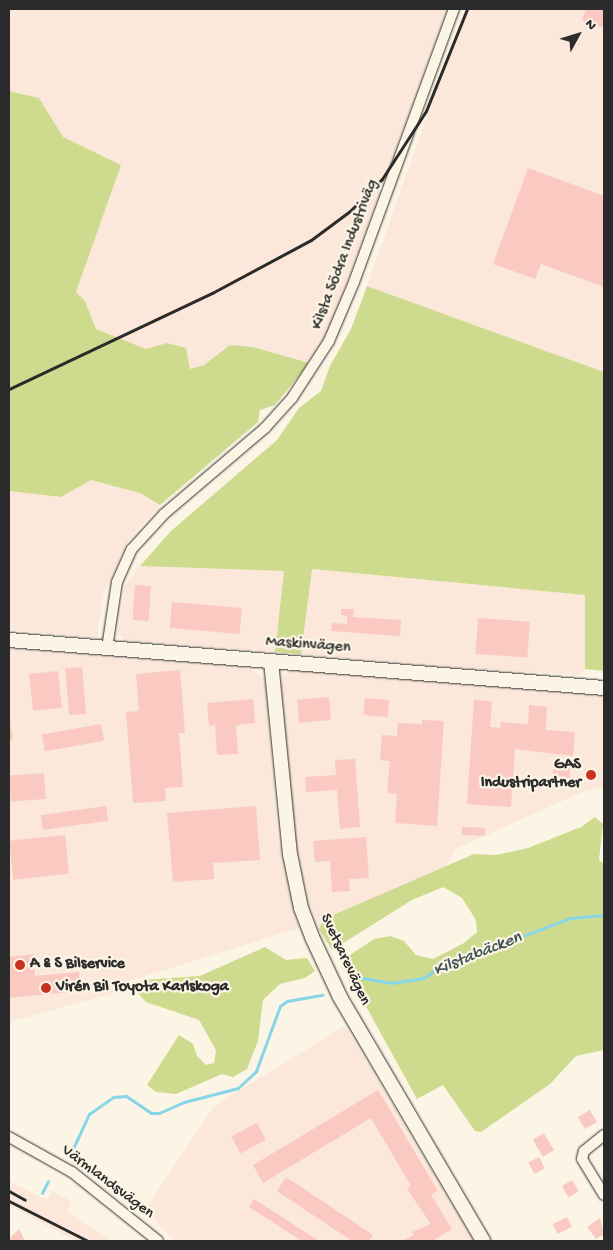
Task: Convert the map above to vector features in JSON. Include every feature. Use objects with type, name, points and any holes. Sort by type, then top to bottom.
[{"type":"street","name":"Kilsta Södra Industriväg","points":[[107,648],[114,591],[132,549],[164,514],[265,428],[292,398],[329,341],[354,282],[454,9]]},
{"type":"street","name":"Maskinvägen","points":[[9,640],[604,688]]},
{"type":"street","name":"Svetsarevägen","points":[[270,661],[284,810],[295,884],[306,922],[340,996],[483,1241]]},
{"type":"street","points":[[604,1135],[592,1142],[583,1157],[604,1195]]},
{"type":"street","name":"Värmlandsvägen","points":[[9,1137],[72,1172],[158,1241]]},
{"type":"shaded area","points":[[9,9],[447,9],[332,324],[309,363],[253,347],[230,345],[204,365],[189,369],[167,343],[146,349],[96,329],[85,301],[76,292],[121,165],[63,137],[39,98],[9,91]]},
{"type":"shaded area","points":[[465,9],[604,9],[604,372],[367,286]]},
{"type":"shaded area","points":[[91,480],[140,493],[160,505],[129,539],[103,597],[97,639],[9,629],[9,491],[61,497]]},
{"type":"shaded area","points":[[140,566],[284,571],[275,652],[125,641],[118,633],[125,586]]},
{"type":"shaded area","points":[[311,569],[586,595],[585,669],[581,675],[441,667],[301,654]]},
{"type":"shaded area","points":[[9,648],[247,667],[262,676],[266,682],[278,838],[299,928],[123,983],[123,991],[9,1022]]},
{"type":"shaded area","points":[[294,669],[604,695],[604,787],[585,791],[455,849],[446,867],[324,919],[319,929],[308,899],[295,839],[280,683],[282,677]]},
{"type":"shaded area","points":[[345,1026],[474,1241],[175,1241],[145,1210],[214,1106]]},
{"type":"shaded area","points":[[9,1181],[47,1200],[53,1191],[72,1202],[66,1211],[113,1241],[76,1241],[9,1206]]},
{"type":"green space","points":[[9,91],[39,98],[63,137],[121,165],[76,292],[85,301],[96,329],[146,349],[167,343],[186,348],[190,369],[204,365],[230,345],[253,347],[309,363],[275,405],[260,410],[258,422],[160,505],[140,493],[91,480],[61,497],[9,491]]},
{"type":"green space","points":[[367,286],[604,372],[604,671],[585,669],[585,595],[312,569],[301,654],[275,652],[284,571],[140,566],[171,531],[277,440],[299,408],[321,391],[330,366],[351,329]]},
{"type":"green space","points":[[595,817],[603,824],[599,860],[604,864],[604,1050],[576,1056],[550,1084],[481,1132],[475,1131],[443,1085],[417,1099],[341,961],[374,939],[390,936],[404,941],[416,955],[433,959],[464,943],[477,932],[476,920],[462,898],[443,887],[412,900],[332,950],[319,929],[324,919],[474,854],[496,855],[528,848],[581,827]]},
{"type":"green space","points":[[265,947],[286,960],[307,958],[315,971],[305,978],[280,984],[263,1000],[258,1041],[247,1069],[233,1077],[222,1074],[176,1094],[156,1092],[147,1085],[179,1035],[193,1044],[197,1056],[206,1065],[214,1063],[216,1050],[199,1020],[146,1002],[133,988],[143,980],[200,976]]},
{"type":"building","points":[[586,9],[604,9],[604,28],[582,20]]},
{"type":"building","points":[[528,168],[604,196],[604,287],[541,264],[535,279],[493,264]]},
{"type":"building","points":[[135,585],[151,586],[149,621],[133,620]]},
{"type":"building","points":[[172,602],[242,608],[239,634],[170,628]]},
{"type":"building","points":[[341,609],[354,609],[353,617],[401,620],[400,636],[331,631],[332,623],[347,624],[347,616],[341,615]]},
{"type":"building","points":[[478,618],[530,622],[527,658],[475,654]]},
{"type":"building","points":[[82,667],[86,714],[69,715],[65,668]]},
{"type":"building","points":[[180,670],[185,733],[179,733],[183,787],[165,788],[166,801],[133,803],[126,712],[139,711],[136,674]]},
{"type":"building","points":[[58,671],[62,708],[33,711],[29,674]]},
{"type":"building","points":[[329,697],[331,720],[299,723],[297,700]]},
{"type":"building","points":[[365,698],[389,700],[387,717],[364,715]]},
{"type":"building","points":[[253,699],[255,723],[236,725],[238,754],[217,755],[215,725],[209,726],[207,703]]},
{"type":"building","points":[[474,700],[492,701],[490,727],[500,728],[501,722],[528,724],[529,705],[547,707],[546,730],[575,732],[573,756],[515,749],[511,807],[467,804]]},
{"type":"building","points":[[9,715],[13,740],[9,741]]},
{"type":"building","points":[[422,720],[444,721],[437,826],[395,823],[397,794],[387,793],[390,761],[380,760],[382,735],[397,736],[398,723],[422,724]]},
{"type":"building","points":[[101,724],[104,741],[45,751],[42,734]]},
{"type":"building","points":[[355,759],[360,827],[340,829],[337,790],[306,792],[305,777],[336,775],[335,760]]},
{"type":"building","points":[[554,763],[571,765],[568,786],[551,784]]},
{"type":"building","points":[[44,773],[46,799],[11,801],[9,775]]},
{"type":"building","points":[[106,806],[108,821],[43,830],[41,815]]},
{"type":"building","points":[[256,806],[260,860],[213,863],[214,879],[173,882],[167,813]]},
{"type":"building","points":[[462,827],[485,828],[485,836],[462,835]]},
{"type":"building","points":[[65,835],[69,874],[13,880],[9,841]]},
{"type":"building","points":[[366,837],[369,878],[349,879],[350,891],[332,892],[330,861],[315,862],[313,841]]},
{"type":"building","points":[[33,954],[35,976],[79,972],[81,991],[9,998],[9,957]]},
{"type":"building","points":[[378,1090],[438,1191],[431,1195],[452,1229],[432,1241],[402,1241],[414,1235],[412,1232],[431,1224],[407,1189],[411,1186],[371,1118],[263,1183],[253,1165]]},
{"type":"building","points":[[590,1110],[597,1122],[585,1129],[578,1117]]},
{"type":"building","points":[[257,1123],[266,1140],[240,1153],[231,1137]]},
{"type":"building","points":[[544,1133],[554,1150],[543,1157],[533,1140]]},
{"type":"building","points":[[539,1157],[545,1169],[534,1174],[528,1162]]},
{"type":"building","points":[[286,1177],[373,1235],[369,1241],[352,1241],[277,1191]]},
{"type":"building","points":[[572,1180],[579,1191],[569,1197],[562,1186]]},
{"type":"building","points":[[254,1199],[319,1241],[302,1241],[249,1207]]},
{"type":"building","points":[[567,1217],[572,1227],[558,1234],[553,1224]]},
{"type":"building","points":[[600,1218],[604,1234],[596,1239],[587,1227]]},
{"type":"building","points":[[19,1229],[25,1241],[10,1241],[11,1237]]},
{"type":"waterway","name":"Kilstabäcken","points":[[350,980],[362,978],[392,983],[424,978],[438,968],[570,918],[604,915]]},
{"type":"waterway","name":"Kilstabäcken","points":[[70,1155],[89,1114],[113,1097],[126,1096],[151,1113],[159,1113],[184,1102],[238,1088],[256,1071],[280,1006],[287,1001],[322,995]]},
{"type":"waterway","name":"Kilstabäcken","points":[[42,1193],[48,1181]]},
{"type":"railway","points":[[9,389],[212,293],[311,240],[350,211],[382,179],[426,111],[467,9]]},
{"type":"railway","points":[[9,1191],[25,1200]]},
{"type":"railway","points":[[9,1201],[88,1241]]},
{"type":"place","name":"GAS Industripartner","points":[[591,775]]},
{"type":"place","name":"A & S Bilservice","points":[[20,965]]},
{"type":"place","name":"Virén Bil Toyota Karlskoga","points":[[46,988]]}]
